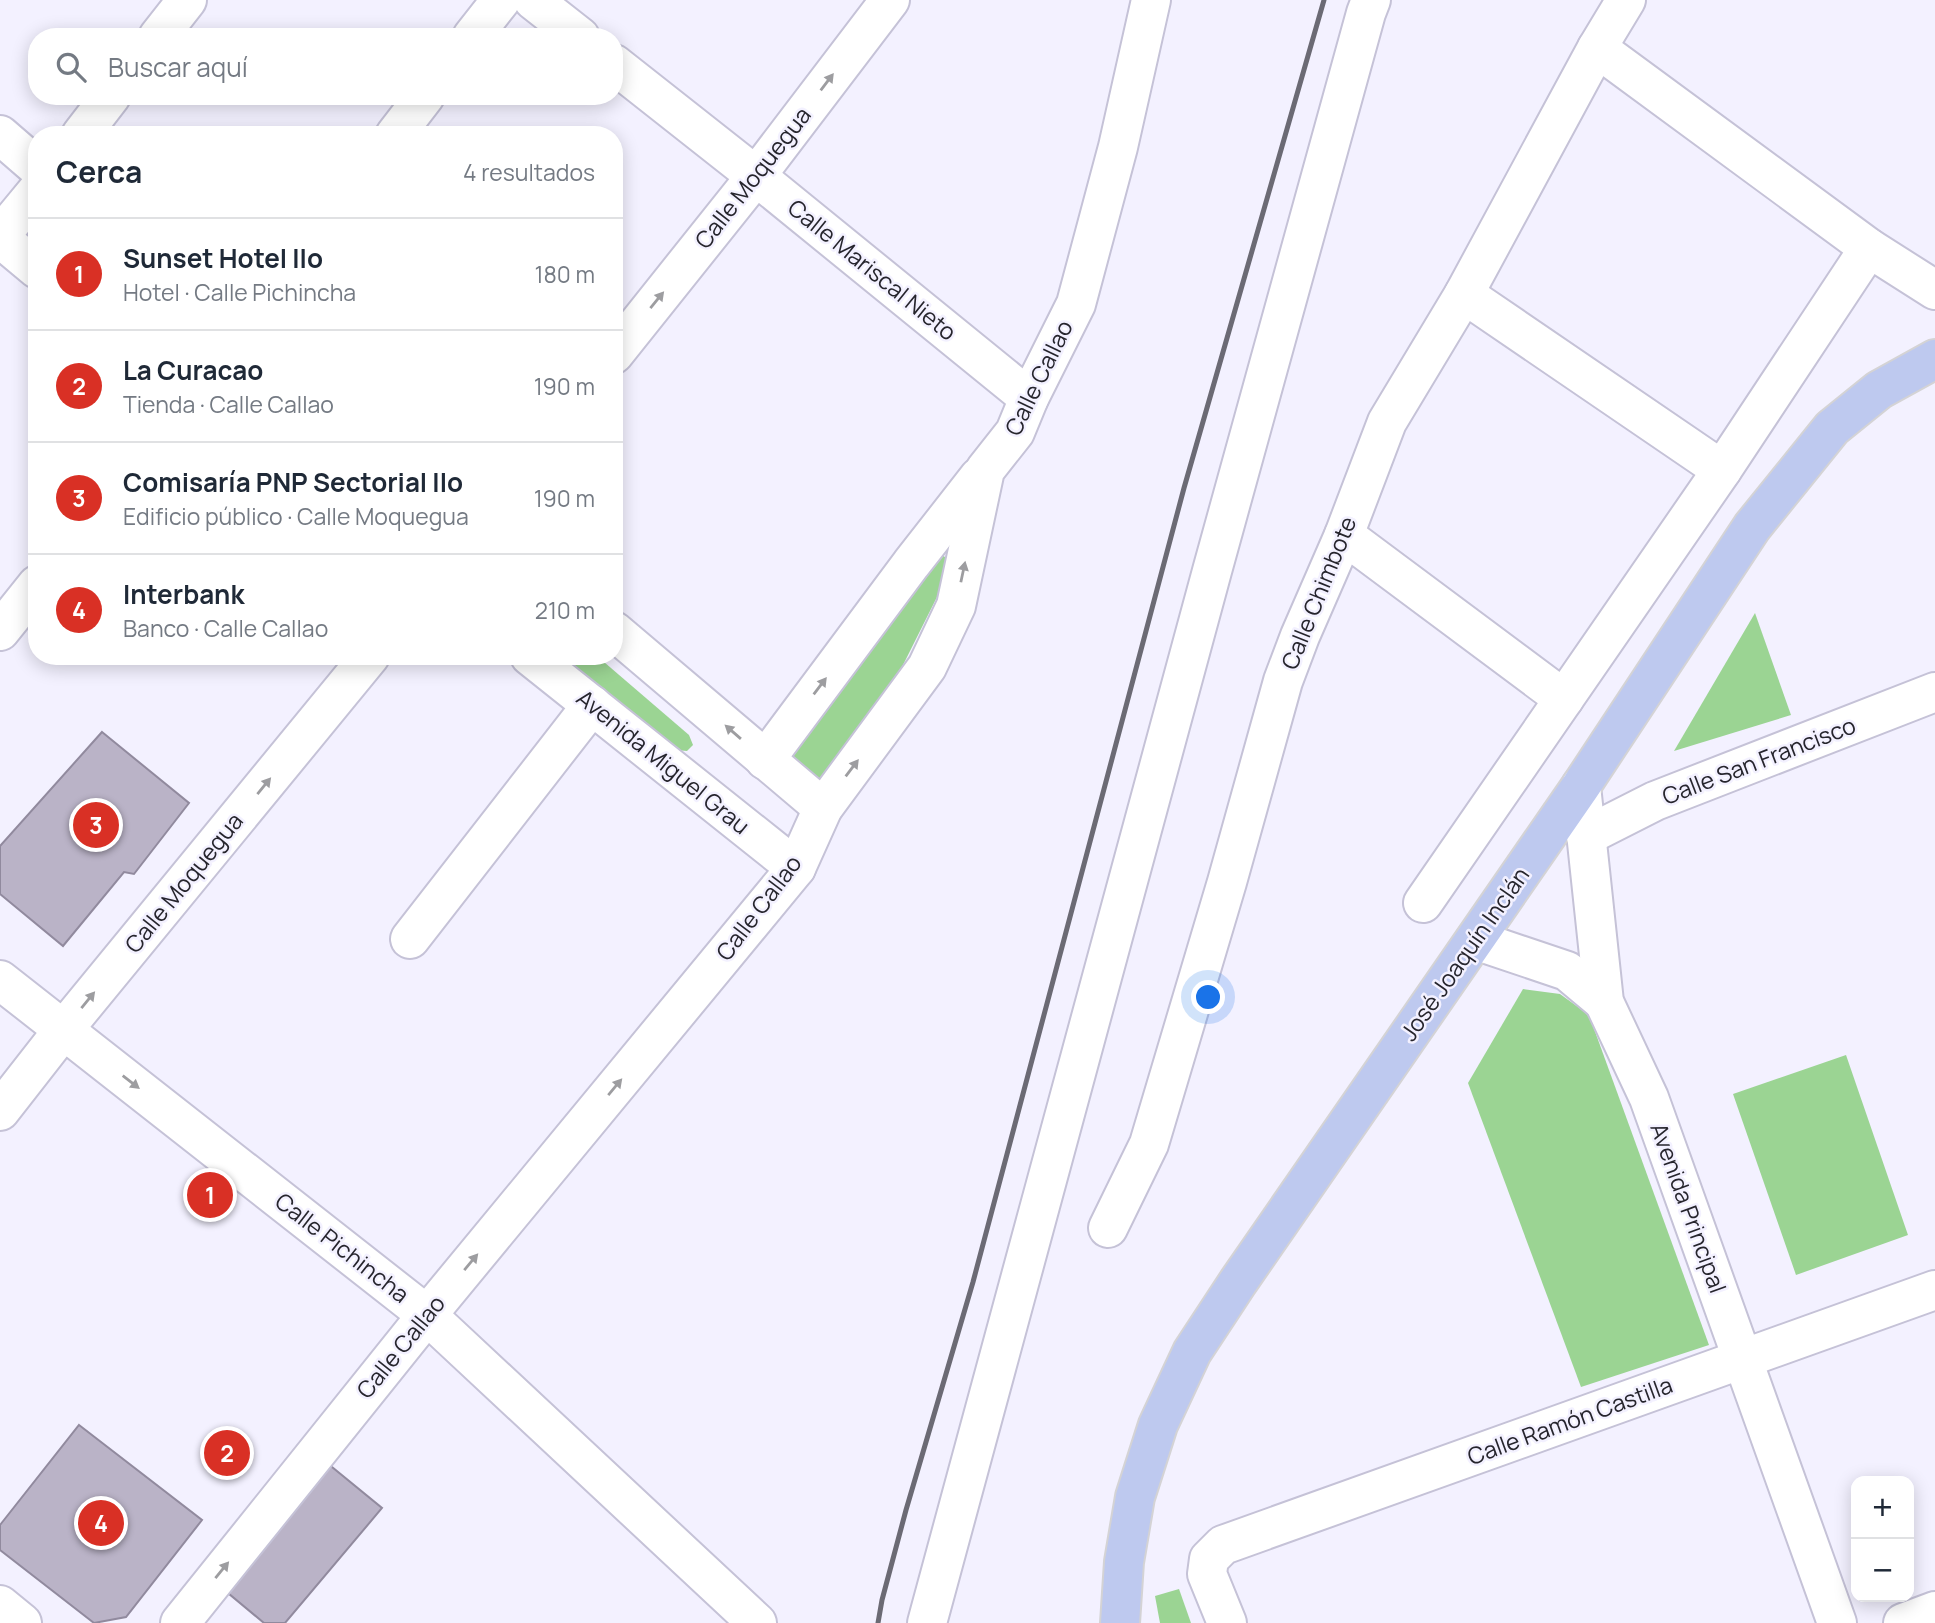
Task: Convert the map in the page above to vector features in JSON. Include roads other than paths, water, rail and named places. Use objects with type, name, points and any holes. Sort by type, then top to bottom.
[{"type":"main road","name":"José Joaquín Inclán","points":[[1120,1623],[1124,1562],[1135,1497],[1158,1425],[1192,1353],[1238,1282],[1581,786],[1752,527],[1832,428],[1880,390],[1935,359]]},
{"type":"street","points":[[165,28],[187,0]]},
{"type":"street","points":[[479,28],[501,0]]},
{"type":"street","points":[[533,0],[569,28]]},
{"type":"street","name":"Calle Moquegua","points":[[623,343],[757,176],[890,0]]},
{"type":"street","name":"Calle Callao","points":[[180,1623],[427,1315],[796,868],[823,807],[927,667],[956,606],[985,470],[1016,432],[1029,398],[1076,303],[1118,147],[1151,0]]},
{"type":"street","points":[[928,1623],[1230,505],[1371,0]]},
{"type":"street","name":"Calle Chimbote","points":[[1108,1228],[1149,1144],[1283,681],[1344,535],[1387,422],[1464,294],[1597,48],[1626,0]]},
{"type":"street","points":[[1597,48],[1869,248],[1935,290]]},
{"type":"street","name":"Calle Mariscal Nieto","points":[[623,71],[757,176],[1029,398]]},
{"type":"street","points":[[88,126],[104,105]]},
{"type":"street","points":[[402,126],[418,105]]},
{"type":"street","points":[[0,135],[28,159]]},
{"type":"street","points":[[28,202],[0,237],[28,261]]},
{"type":"street","points":[[1423,903],[1722,470],[1869,248]]},
{"type":"street","points":[[1464,294],[1722,470]]},
{"type":"street","points":[[765,760],[911,564],[985,470]]},
{"type":"street","points":[[1344,535],[1564,699]]},
{"type":"street","points":[[0,631],[28,596]]},
{"type":"street","points":[[623,639],[823,807]]},
{"type":"street","name":"Calle Moquegua","points":[[0,1111],[363,665]]},
{"type":"street","name":"Avenida Miguel Grau","points":[[541,665],[796,868]]},
{"type":"street","name":"Calle San Francisco","points":[[1586,836],[1655,801],[1935,692]]},
{"type":"street","points":[[410,939],[592,705]]},
{"type":"street","name":"Avenida Principal","points":[[1581,786],[1604,1002],[1649,1098],[1837,1623]]},
{"type":"street","points":[[1475,940],[1567,971],[1604,1002]]},
{"type":"street","name":"Calle Pichincha","points":[[0,980],[427,1315],[757,1623]]},
{"type":"street","name":"Calle Ramón Castilla","points":[[1227,1623],[1207,1574],[1209,1559],[1223,1545],[1935,1290]]},
{"type":"street","points":[[0,1605],[22,1623]]},
{"type":"street","points":[[1903,1623],[1935,1611]]},
{"type":"railway","points":[[878,1623],[906,1510],[973,1282],[1184,488],[1324,0]]},
{"type":"place","name":"Comisaría PNP Sectorial Ilo","points":[[96,825]]},
{"type":"place","name":"Sunset Hotel Ilo","points":[[210,1195]]},
{"type":"place","name":"La Curacao","points":[[227,1453]]},
{"type":"place","name":"Interbank","points":[[101,1523]]}]
